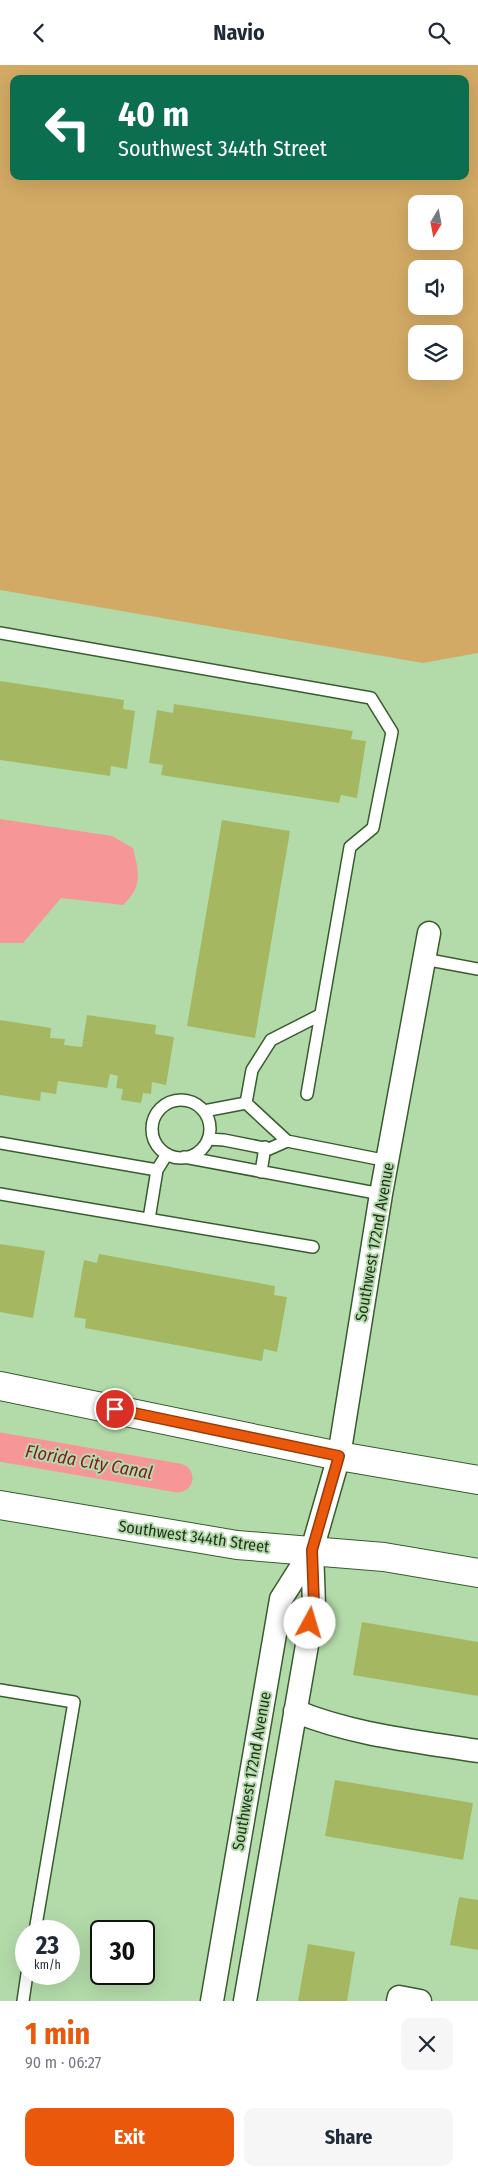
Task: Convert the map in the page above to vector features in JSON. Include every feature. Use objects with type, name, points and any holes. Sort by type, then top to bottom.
[{"type":"main road","points":[[0,1386],[339,1456],[478,1480]]},
{"type":"main road","name":"Southwest 344th Street","points":[[0,1505],[237,1545],[384,1557],[478,1573]]},
{"type":"street","name":"Southwest 172nd Avenue","points":[[212,2001],[281,1599],[312,1550],[339,1456],[381,1194],[429,933]]},
{"type":"street","name":"Southwest 172nd Avenue","points":[[245,2001],[314,1605],[312,1550]]},
{"type":"street","points":[[295,1711],[323,1723],[345,1729],[478,1751]]},
{"type":"lane","points":[[0,633],[371,698],[392,732],[373,828],[350,847],[307,1094]]},
{"type":"lane","points":[[424,959],[478,969]]},
{"type":"lane","points":[[246,1103],[252,1070],[271,1040],[320,1015]]},
{"type":"lane","points":[[184,1157],[199,1152],[208,1139],[209,1125],[204,1111],[197,1105],[179,1100],[162,1107],[152,1123],[154,1141],[167,1154],[381,1194]]},
{"type":"lane","points":[[204,1111],[246,1103]]},
{"type":"lane","points":[[246,1103],[287,1141],[388,1161]]},
{"type":"lane","points":[[208,1139],[269,1149],[287,1141]]},
{"type":"lane","points":[[0,1143],[157,1170]]},
{"type":"lane","points":[[261,1172],[265,1147]]},
{"type":"lane","points":[[149,1219],[157,1170],[167,1154]]},
{"type":"lane","points":[[0,1194],[313,1247]]},
{"type":"lane","points":[[0,1690],[74,1702],[37,1920]]},
{"type":"lane","points":[[23,2001],[26,1985]]},
{"type":"shaded area","points":[[0,65],[478,65],[478,653],[423,663],[0,590]]},
{"type":"shaded area","points":[[0,819],[112,836],[133,848],[138,872],[137,885],[134,892],[123,905],[61,898],[23,943],[0,943]]},
{"type":"building","points":[[0,681],[124,700],[123,709],[135,711],[127,769],[111,766],[110,776],[0,760]]},
{"type":"building","points":[[174,704],[353,731],[351,739],[366,741],[357,798],[341,795],[339,803],[161,775],[163,765],[149,763],[157,710],[173,713]]},
{"type":"building","points":[[222,820],[290,831],[255,1038],[187,1026]]},
{"type":"building","points":[[87,1015],[156,1025],[155,1034],[174,1037],[166,1085],[152,1082],[151,1094],[143,1093],[141,1103],[121,1100],[123,1089],[116,1088],[118,1076],[110,1074],[107,1088],[58,1081],[56,1094],[41,1092],[40,1101],[0,1095],[0,1020],[51,1028],[50,1038],[65,1039],[64,1045],[82,1047]]},
{"type":"building","points":[[0,1244],[45,1251],[33,1318],[0,1312]]},
{"type":"building","points":[[99,1254],[275,1286],[274,1295],[287,1297],[277,1352],[264,1349],[262,1361],[85,1328],[86,1319],[74,1317],[84,1260],[97,1263]]},
{"type":"building","points":[[362,1622],[478,1642],[478,1696],[353,1675]]},
{"type":"building","points":[[335,1780],[473,1803],[463,1860],[325,1836]]},
{"type":"building","points":[[459,1897],[478,1900],[478,1950],[450,1945]]},
{"type":"building","points":[[308,1944],[355,1952],[347,2001],[298,2001]]},
{"type":"waterway","name":"Florida City Canal","points":[[0,1447],[178,1478]]},
{"type":"route","points":[[115,1409],[339,1456],[312,1550],[314,1605],[310,1623]]}]
